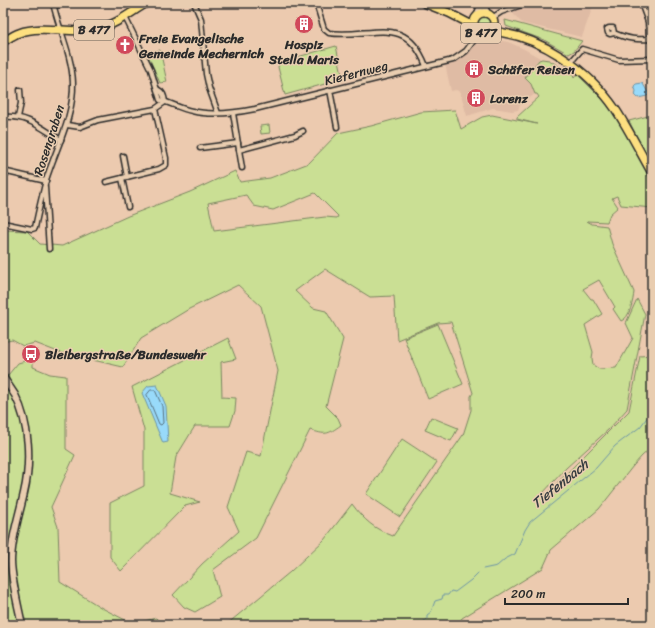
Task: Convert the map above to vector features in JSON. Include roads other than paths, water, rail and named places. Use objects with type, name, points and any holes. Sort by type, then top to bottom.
[{"type":"main road","name":"B 477","points":[[3,42],[18,33],[26,31],[84,32],[99,29],[109,26],[147,3]]},
{"type":"main road","name":"B 477","points":[[424,3],[469,19],[477,17],[491,18],[500,29],[538,44],[570,63],[589,78],[609,100],[621,117],[652,173]]},
{"type":"main road","name":"B 477","points":[[449,13],[474,26],[480,32],[485,33],[490,31],[512,35]]},
{"type":"main road","name":"B 477","points":[[474,26],[477,17]]},
{"type":"main road","name":"B 477","points":[[490,31],[491,18]]},
{"type":"street","points":[[53,4],[65,3]]},
{"type":"street","points":[[194,3],[200,19],[209,88],[218,113]]},
{"type":"street","points":[[316,3],[324,29],[329,33],[388,32],[399,34],[409,39],[415,45],[421,53],[426,66]]},
{"type":"street","points":[[477,17],[482,3]]},
{"type":"street","points":[[482,3],[491,18],[527,3]]},
{"type":"street","points":[[614,32],[626,38],[636,40],[650,39],[648,22],[641,3]]},
{"type":"street","name":"Rosengraben","points":[[3,223],[32,229],[35,228],[42,195],[60,140],[67,125],[72,102],[73,82],[71,64],[65,39],[53,4]]},
{"type":"street","points":[[67,125],[80,127],[104,118],[155,109],[165,102],[160,100],[151,70],[124,17]]},
{"type":"street","name":"Kiefernweg","points":[[165,102],[193,112],[233,113],[255,109],[453,60],[469,48],[480,32]]},
{"type":"street","points":[[570,63],[582,48],[619,60],[652,59]]},
{"type":"street","points":[[18,117],[21,103],[20,90]]},
{"type":"street","points":[[330,90],[337,127]]},
{"type":"street","points":[[106,182],[159,169],[166,165],[166,158],[155,109]]},
{"type":"street","points":[[233,113],[242,168]]},
{"type":"street","points":[[3,117],[18,117],[29,120],[60,140]]},
{"type":"street","points":[[240,150],[295,135],[303,131]]},
{"type":"street","points":[[200,148],[238,143]]},
{"type":"street","points":[[123,156],[127,177]]},
{"type":"street","points":[[3,172],[46,183]]},
{"type":"street","points":[[122,178],[128,207]]},
{"type":"street","name":"Rosengraben","points":[[46,183],[49,249]]},
{"type":"street","points":[[3,378],[15,396],[21,412],[28,444],[28,464],[25,491],[13,540],[11,562],[22,625]]},
{"type":"water","points":[[642,83],[649,94],[638,98],[635,95],[636,91],[634,86]]},
{"type":"water","points":[[157,385],[166,406],[168,442],[163,443],[142,393],[148,386]]},
{"type":"waterway","points":[[648,155],[652,154]]},
{"type":"waterway","name":"Tiefenbach","points":[[483,569],[497,566],[505,559],[515,554],[530,522],[596,468],[615,446],[640,427],[652,411]]},
{"type":"waterway","name":"Tiefenbach","points":[[419,625],[427,619],[427,615],[431,612],[435,601],[442,599],[443,595],[448,595],[451,591],[455,592],[478,573]]},
{"type":"place","name":"Hospiz Stella Maris","points":[[304,24]]},
{"type":"place","name":"Freie Evangelische Gemeinde Mechernich","points":[[125,45]]},
{"type":"place","name":"Schäfer Reisen","points":[[474,69]]},
{"type":"place","name":"Lorenz","points":[[476,98]]},
{"type":"place","name":"Bleibergstraße/Bundeswehr","points":[[31,354]]}]
